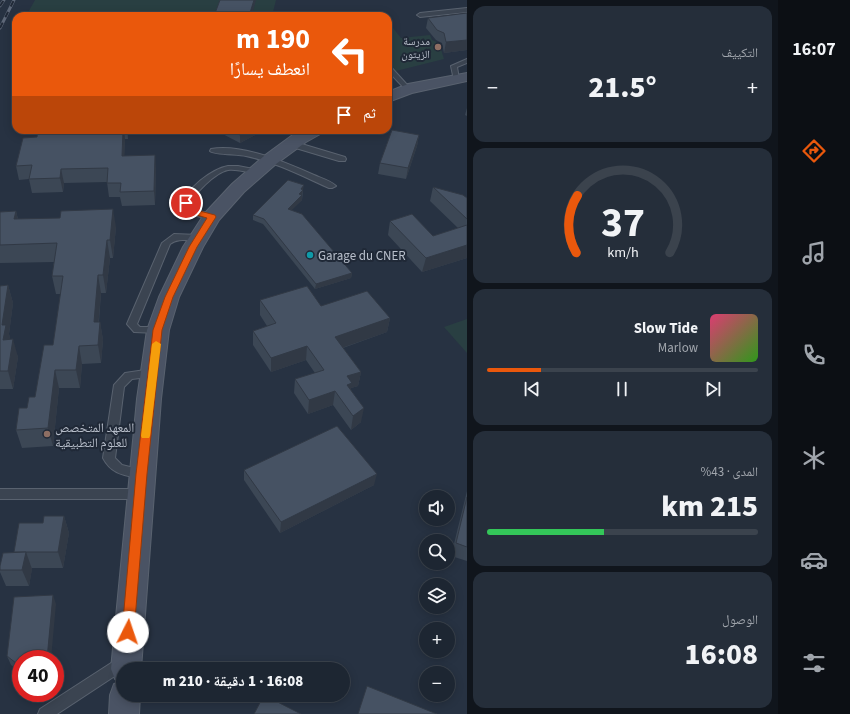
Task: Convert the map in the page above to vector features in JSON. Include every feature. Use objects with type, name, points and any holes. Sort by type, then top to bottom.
[{"type":"street","points":[[392,95],[408,89],[462,78]]},
{"type":"street","points":[[126,662],[152,373],[158,330],[169,297],[198,238],[212,217],[238,188],[263,166],[292,144],[309,134]]},
{"type":"street","points":[[124,714],[125,702]]},
{"type":"lane","points":[[420,15],[467,10]]},
{"type":"lane","points":[[462,78],[454,66],[467,61]]},
{"type":"lane","points":[[392,71],[408,89]]},
{"type":"lane","points":[[292,144],[342,160]]},
{"type":"lane","points":[[214,151],[239,152],[263,166],[332,186]]},
{"type":"lane","points":[[212,217],[189,211],[186,206],[187,201],[213,174],[221,170],[263,166]]},
{"type":"lane","points":[[141,484],[110,463],[109,458],[119,385],[129,376],[152,373]]},
{"type":"lane","points":[[0,494],[141,484]]},
{"type":"lane","points":[[46,714],[116,671]]},
{"type":"green space","points":[[35,0],[276,0],[273,12],[28,12]]},
{"type":"green space","points":[[392,28],[401,38],[430,35],[432,40],[439,43],[444,59],[392,72]]},
{"type":"green space","points":[[467,319],[467,353],[444,327]]},
{"type":"building","points":[[220,0],[254,0],[250,12],[216,12]]},
{"type":"building","points":[[467,13],[467,40],[446,42],[444,33],[437,30],[428,18]]},
{"type":"building","points":[[392,130],[419,135],[408,168],[380,163],[391,134],[392,134]]},
{"type":"building","points":[[37,134],[123,134],[122,156],[155,155],[154,191],[120,192],[121,183],[107,183],[108,168],[61,169],[60,178],[29,179],[32,165],[16,166],[23,138],[37,137]]},
{"type":"building","points":[[288,180],[304,185],[301,189],[303,190],[299,194],[302,195],[288,209],[302,214],[352,273],[316,284],[264,219],[253,215]]},
{"type":"building","points":[[433,187],[463,195],[467,198],[467,219]]},
{"type":"building","points":[[113,209],[110,240],[107,240],[103,275],[98,275],[94,322],[100,322],[98,345],[79,346],[76,370],[55,370],[48,428],[16,430],[19,408],[27,408],[29,397],[35,397],[44,345],[53,345],[63,276],[52,276],[57,243],[0,245],[0,212],[16,211],[14,219],[60,218],[61,211]]},
{"type":"building","points":[[412,214],[433,236],[467,225],[467,245],[426,258],[390,221]]},
{"type":"building","points":[[8,285],[2,325],[6,325],[3,340],[13,339],[8,371],[0,371],[0,286]]},
{"type":"building","points":[[307,286],[321,306],[367,291],[390,318],[335,337],[361,372],[347,376],[352,383],[347,385],[364,408],[353,416],[335,391],[309,400],[295,379],[324,370],[307,346],[271,358],[253,331],[276,323],[260,300]]},
{"type":"building","points":[[337,426],[377,474],[281,522],[244,470]]},
{"type":"building","points":[[467,497],[467,547],[456,543]]},
{"type":"building","points":[[44,516],[64,516],[58,552],[14,552],[19,523],[43,523]]},
{"type":"building","points":[[26,552],[22,570],[0,570],[3,553]]},
{"type":"building","points":[[53,595],[48,650],[12,650],[12,660],[7,656],[14,597]]},
{"type":"building","points":[[367,686],[437,714],[358,714]]},
{"type":"building","points":[[260,702],[278,702],[301,714],[254,714]]},
{"type":"railway","points":[[0,6],[4,0]]},
{"type":"railway","points":[[0,28],[14,0]]},
{"type":"slow traffic","points":[[146,436],[156,344]]},
{"type":"place","name":"مدرسة الزيتون","points":[[438,47]]},
{"type":"place","name":"Garage du CNER","points":[[310,255]]},
{"type":"place","name":"المعهد المتخصص للعلوم التطبيقية","points":[[47,434]]},
{"type":"route","points":[[128,632],[149,399],[158,330],[169,297],[193,247],[212,217],[189,211],[186,203]]}]
